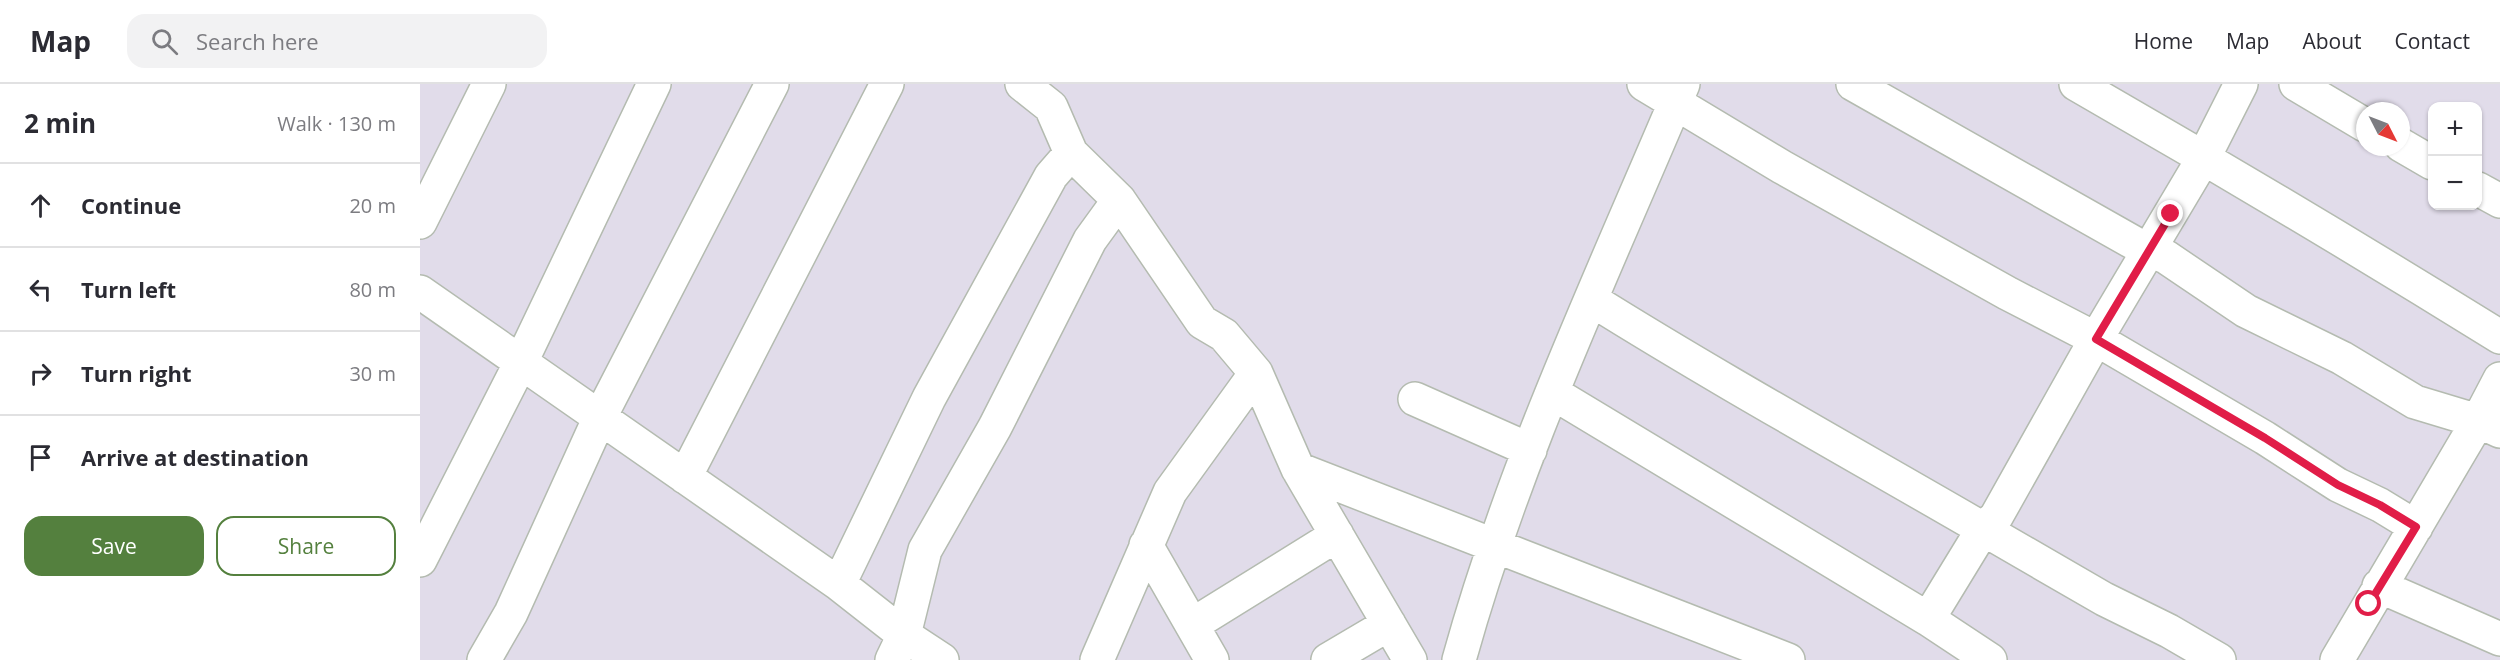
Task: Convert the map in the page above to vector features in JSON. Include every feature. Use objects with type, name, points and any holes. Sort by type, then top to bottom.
[{"type":"street","points":[[420,222],[489,84]]},
{"type":"street","points":[[420,560],[521,363],[654,84]]},
{"type":"street","points":[[484,660],[511,613],[600,417],[772,84]]},
{"type":"street","points":[[685,477],[887,84]]},
{"type":"street","points":[[1022,84],[1051,107],[1071,153],[1119,200],[1202,322],[1224,335],[1256,373],[1298,469],[1410,660]]},
{"type":"street","points":[[1644,84],[1679,93],[1782,167],[2007,293],[2096,339],[2265,438],[2338,485],[2380,505],[2416,527]]},
{"type":"street","points":[[1853,84],[2149,251],[2166,257],[2246,311],[2342,358],[2415,402],[2489,426]]},
{"type":"street","points":[[2076,84],[2294,213],[2344,239],[2500,337]]},
{"type":"street","points":[[1928,619],[1983,529],[1996,517],[2096,339],[2203,159],[2241,84]]},
{"type":"street","points":[[2296,84],[2335,94],[2356,116]]},
{"type":"street","points":[[1467,658],[1494,543],[1552,393],[1679,93]]},
{"type":"street","points":[[2410,150],[2428,160]]},
{"type":"street","points":[[839,584],[928,398],[1051,176],[1071,153]]},
{"type":"street","points":[[2482,191],[2500,201]]},
{"type":"street","points":[[898,647],[925,550],[995,427],[1090,240],[1119,200]]},
{"type":"street","points":[[420,292],[839,584],[898,647],[942,660]]},
{"type":"street","points":[[1592,300],[1693,364],[1798,421],[2104,599],[2169,631],[2219,660]]},
{"type":"street","points":[[1097,660],[1170,492],[1256,373]]},
{"type":"street","points":[[2337,660],[2416,527],[2489,426],[2500,379]]},
{"type":"street","points":[[1552,393],[1928,619],[1971,655]]},
{"type":"street","points":[[1415,399],[1530,450]]},
{"type":"street","points":[[1298,469],[1494,543],[1788,660]]},
{"type":"street","points":[[1192,625],[1337,535]]},
{"type":"street","points":[[1146,545],[1212,660]]},
{"type":"street","points":[[2379,586],[2500,639]]},
{"type":"street","points":[[1328,660],[1389,624]]},
{"type":"route","points":[[2171,214],[2096,339],[2265,438],[2338,485],[2380,505],[2416,527],[2369,604]]}]
